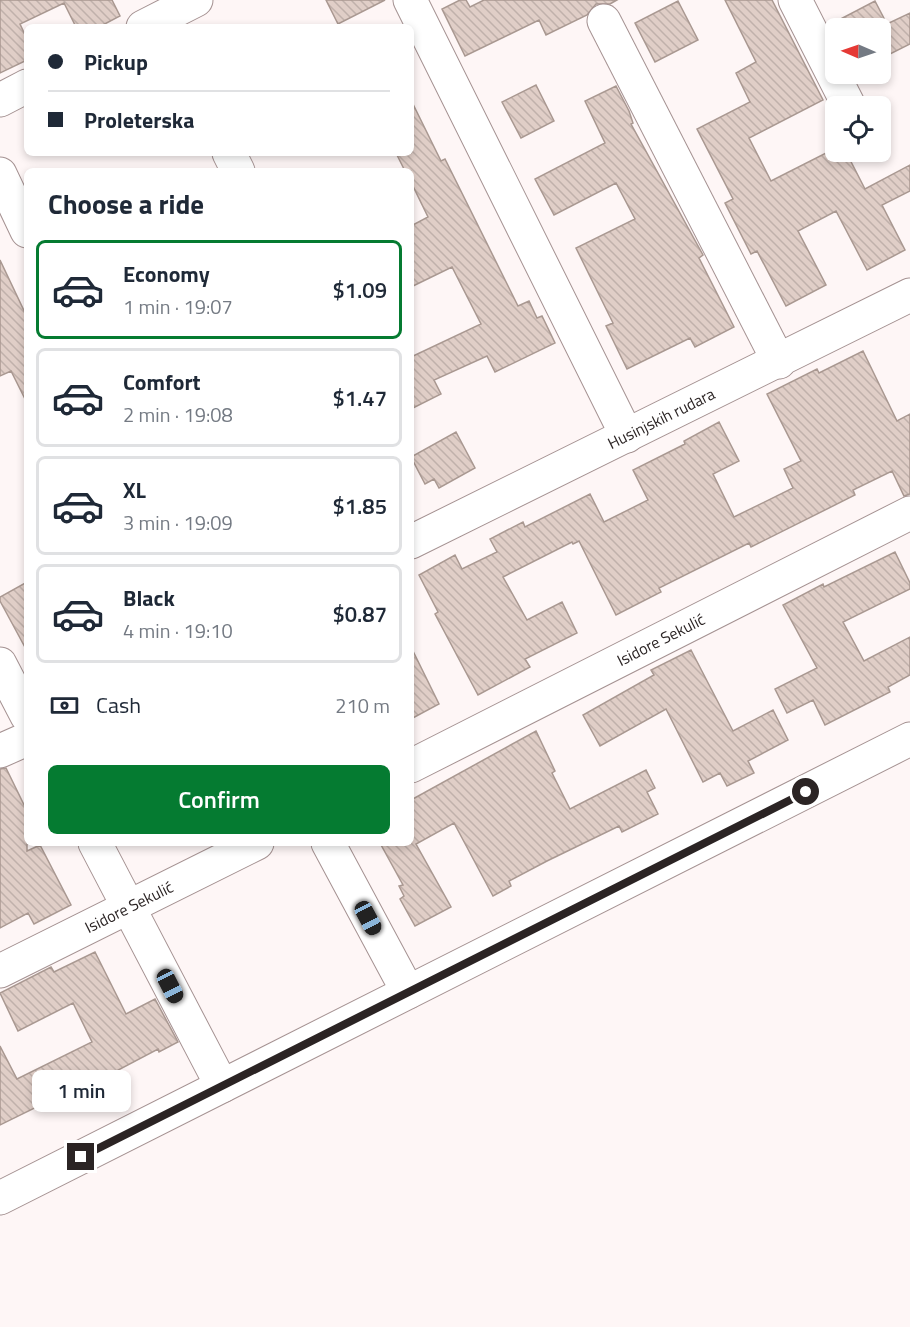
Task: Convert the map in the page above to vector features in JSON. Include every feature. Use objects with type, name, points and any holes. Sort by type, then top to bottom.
[{"type":"street","points":[[155,18],[196,0]]},
{"type":"street","points":[[410,0],[627,436]]},
{"type":"street","points":[[795,0],[844,96]]},
{"type":"street","points":[[604,21],[779,362]]},
{"type":"street","points":[[0,100],[24,88]]},
{"type":"street","points":[[0,174],[24,225]]},
{"type":"street","name":"Husinjskih rudara","points":[[415,530],[627,436],[910,295]]},
{"type":"street","name":"Isidore Sekulić","points":[[414,764],[910,513]]},
{"type":"street","points":[[0,664],[24,710]]},
{"type":"street","points":[[0,751],[24,740]]},
{"type":"street","points":[[0,1198],[910,740]]},
{"type":"street","points":[[97,846],[222,1086]]},
{"type":"street","name":"Isidore Sekulić","points":[[0,971],[251,846]]},
{"type":"street","points":[[330,846],[408,992]]},
{"type":"building","points":[[0,0],[112,0],[120,16],[105,24],[74,24],[64,3],[20,24],[24,33],[24,61],[0,73]]},
{"type":"building","points":[[326,0],[385,0],[338,24]]},
{"type":"building","points":[[460,0],[466,0],[470,7],[484,0],[617,0],[610,4],[596,4],[587,15],[546,35],[539,20],[465,56],[442,9]]},
{"type":"building","points":[[725,0],[772,0],[823,100],[749,138],[771,181],[825,154],[825,162],[851,162],[865,189],[910,165],[910,191],[882,205],[905,250],[867,270],[836,211],[798,231],[826,285],[786,306],[757,251],[751,254],[725,203],[733,199],[697,129],[750,102],[736,73],[756,62]]},
{"type":"building","points":[[678,1],[698,40],[655,62],[635,23]]},
{"type":"building","points":[[875,1],[884,18],[842,18]]},
{"type":"building","points":[[910,13],[910,44],[891,54],[891,22]]},
{"type":"building","points":[[536,85],[554,121],[521,138],[502,102]]},
{"type":"building","points":[[616,86],[629,111],[633,123],[631,124],[703,255],[699,258],[734,327],[695,347],[690,338],[627,369],[606,326],[613,323],[576,248],[635,219],[616,183],[554,215],[535,179],[605,143],[585,101]]},
{"type":"building","points":[[414,106],[441,161],[445,159],[518,306],[529,301],[537,318],[542,316],[555,343],[495,372],[487,356],[434,380],[441,394],[414,408],[414,356],[481,324],[452,267],[414,286],[414,224],[428,217],[414,188],[414,168],[404,168],[398,156],[414,156]]},
{"type":"building","points":[[0,260],[24,311],[24,397],[11,371],[0,376]]},
{"type":"building","points":[[863,351],[897,421],[910,414],[910,494],[904,496],[892,471],[853,490],[855,495],[751,547],[749,543],[659,588],[661,592],[616,615],[579,541],[573,544],[572,542],[503,577],[527,620],[562,602],[577,633],[525,659],[530,667],[478,695],[435,614],[438,612],[419,575],[455,555],[462,569],[497,552],[490,539],[523,522],[525,527],[590,494],[604,522],[648,500],[633,470],[685,444],[684,441],[719,422],[739,461],[713,474],[734,517],[793,488],[784,469],[801,461],[767,394],[817,369],[819,373]]},
{"type":"building","points":[[456,432],[475,468],[439,488],[434,479],[425,484],[414,463],[414,455]]},
{"type":"building","points":[[895,552],[910,583],[910,589],[843,622],[864,661],[910,637],[910,675],[888,687],[890,692],[825,725],[813,700],[787,713],[775,689],[817,668],[783,605],[823,584],[824,587]]},
{"type":"building","points":[[24,584],[24,645],[0,601],[0,597]]},
{"type":"building","points":[[691,650],[733,731],[773,710],[788,740],[748,761],[754,773],[727,786],[720,773],[703,782],[666,709],[600,746],[583,715],[654,675],[651,670]]},
{"type":"building","points":[[414,653],[439,704],[414,717]]},
{"type":"building","points":[[536,731],[555,771],[552,773],[570,809],[646,770],[655,788],[647,792],[658,814],[622,832],[619,826],[547,861],[509,881],[511,886],[493,896],[454,823],[416,844],[451,907],[415,926],[400,899],[404,896],[399,886],[403,885],[382,846],[414,846],[414,798]]},
{"type":"building","points":[[6,768],[24,805],[24,846],[27,846],[27,851],[41,846],[71,905],[34,924],[28,913],[0,928],[0,769]]},
{"type":"building","points":[[95,952],[126,1014],[155,999],[178,1042],[159,1052],[158,1049],[69,1096],[67,1092],[0,1125],[0,1046],[17,1079],[92,1042],[73,1003],[18,1031],[0,993],[51,967],[54,972]]},
{"type":"route","points":[[81,1157],[806,792]]}]
